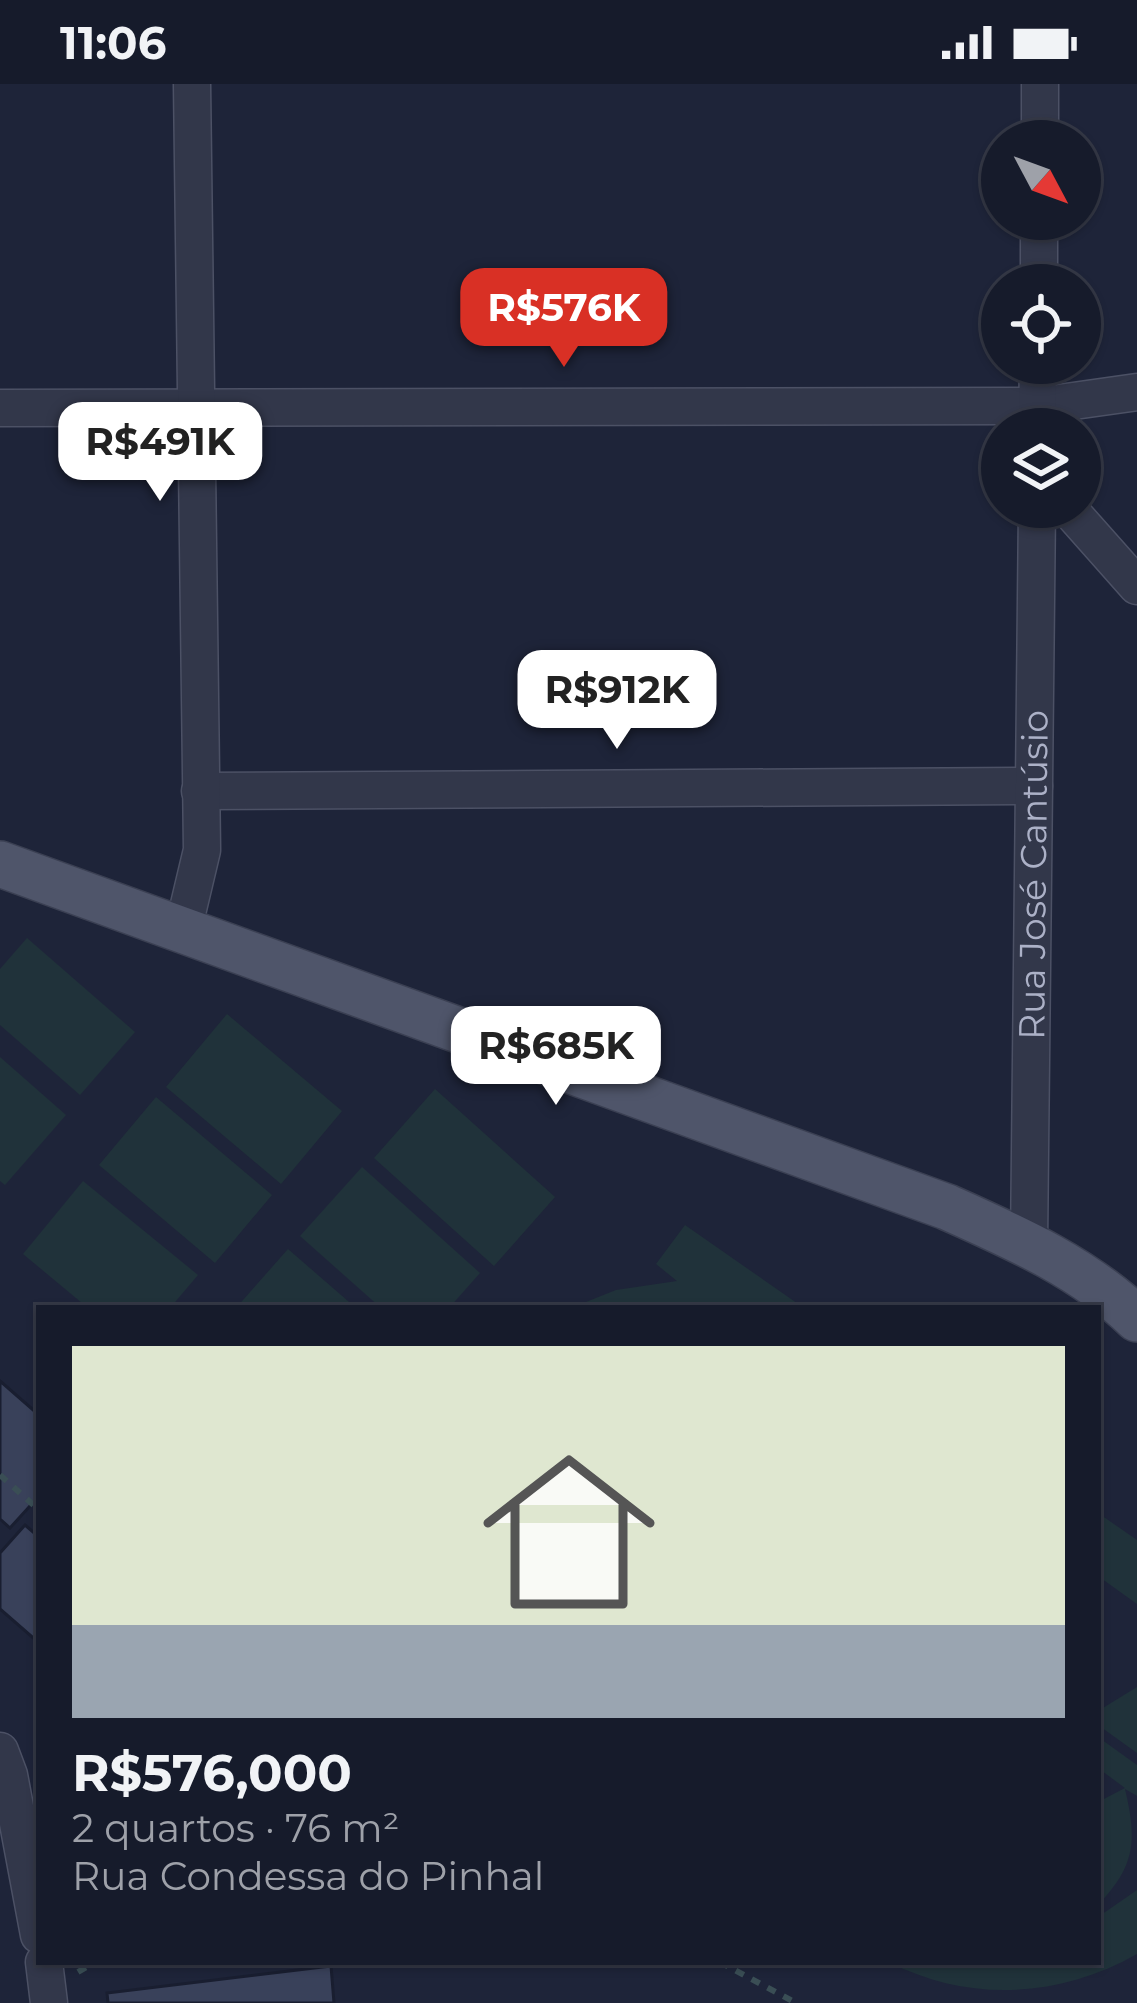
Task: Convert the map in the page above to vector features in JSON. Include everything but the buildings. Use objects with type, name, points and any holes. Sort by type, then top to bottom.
[{"type":"main road","points":[[0,864],[947,1207],[1075,1271],[1137,1319]]},
{"type":"street","points":[[183,930],[202,850],[192,84]]},
{"type":"street","points":[[1040,84],[1040,120]]},
{"type":"street","points":[[1074,408],[1137,392]]},
{"type":"street","points":[[0,408],[194,406],[981,416]]},
{"type":"street","name":"Rua José Cantúsio","points":[[1029,1244],[1037,528]]},
{"type":"street","points":[[1086,528],[1137,586]]},
{"type":"street","points":[[200,791],[1034,786]]},
{"type":"street","points":[[0,1751],[9,1775],[36,1919]]},
{"type":"street","points":[[44,1965],[49,2003]]},
{"type":"path","points":[[0,1475],[36,1507]]},
{"type":"path","points":[[726,1965],[796,2003]]},
{"type":"shaded area","points":[[27,938],[135,1032],[80,1095],[0,1025],[0,969]]},
{"type":"shaded area","points":[[227,1014],[342,1111],[281,1184],[166,1087]]},
{"type":"shaded area","points":[[0,1057],[66,1115],[5,1185],[0,1181]]},
{"type":"shaded area","points":[[435,1089],[555,1197],[494,1266],[374,1158]]},
{"type":"shaded area","points":[[156,1097],[272,1195],[215,1263],[99,1165]]},
{"type":"shaded area","points":[[362,1167],[480,1273],[452,1305],[378,1305],[300,1236]]},
{"type":"shaded area","points":[[83,1181],[198,1275],[173,1305],[84,1305],[23,1254]]},
{"type":"shaded area","points":[[685,1225],[800,1305],[578,1305],[616,1290],[677,1281],[656,1264]]},
{"type":"shaded area","points":[[288,1249],[353,1305],[239,1305]]},
{"type":"shaded area","points":[[1101,1515],[1137,1540],[1137,1604],[1101,1578]]},
{"type":"shaded area","points":[[1137,1687],[1137,1753],[1101,1727],[1101,1709]]},
{"type":"shaded area","points":[[1101,1739],[1137,1765],[1137,1796],[1125,1789],[1130,1851],[1120,1877],[1101,1902],[1101,1800],[1125,1788],[1101,1770]]},
{"type":"shaded area","points":[[1137,1890],[1137,1954],[1077,1980],[1046,1987],[982,1989],[896,1965],[1101,1965],[1101,1915]]}]
